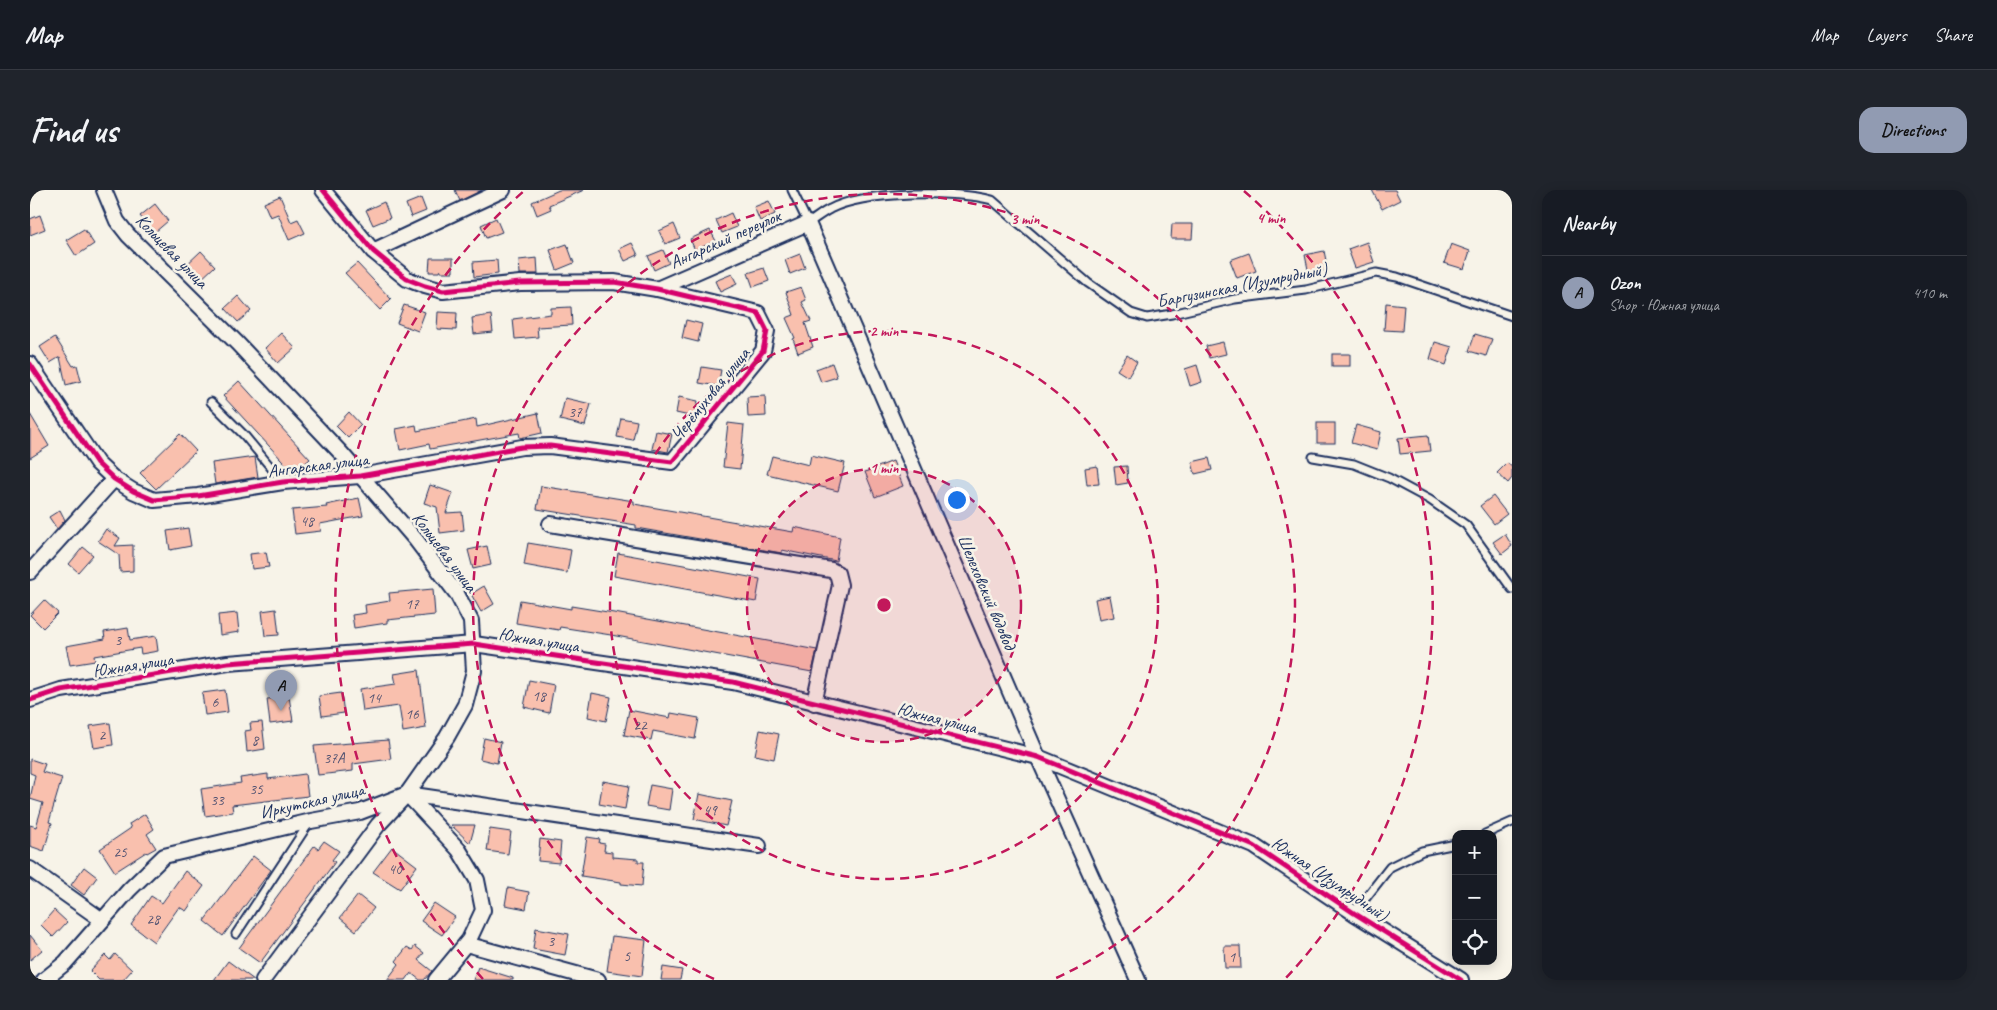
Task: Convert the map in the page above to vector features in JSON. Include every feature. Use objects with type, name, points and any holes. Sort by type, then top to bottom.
[{"type":"street","name":"Кольцевая улица","points":[[104,190],[117,221],[128,235],[237,343],[360,476],[416,540],[457,594],[471,621],[474,644],[474,671],[465,705],[447,737],[407,794],[378,825],[263,980]]},
{"type":"street","name":"Черёмуховая улица","points":[[323,190],[373,251],[406,279],[443,291],[520,283],[614,282],[657,289],[758,313],[767,331],[763,350],[672,462]]},
{"type":"street","points":[[373,251],[503,190]]},
{"type":"street","name":"Ангарский переулок","points":[[657,289],[808,224]]},
{"type":"street","name":"Шелеховский водовод","points":[[808,224],[1038,757],[1138,980]]},
{"type":"street","name":"Ангарская улица","points":[[30,364],[97,463],[114,479],[133,492],[154,500],[198,496],[283,482],[360,476],[522,447],[550,446],[672,462]]},
{"type":"street","points":[[30,572],[114,479]]},
{"type":"street","points":[[550,524],[831,570],[837,573],[840,585],[814,703]]},
{"type":"street","name":"Южная улица","points":[[30,700],[61,690],[228,663],[474,644],[732,682],[1038,757]]},
{"type":"street","name":"Южная (Изумрудный)","points":[[1038,757],[1254,846],[1354,913],[1461,980]]},
{"type":"street","points":[[407,794],[459,850],[477,880],[483,910],[466,944],[436,980]]},
{"type":"street","name":"Иркутская улица","points":[[44,980],[64,963],[128,890],[164,856],[311,821],[360,812],[407,794],[759,846]]},
{"type":"street","points":[[30,869],[102,920]]},
{"type":"street","points":[[466,944],[598,980]]},
{"type":"lane","name":"Шелеховский водовод","points":[[792,190],[808,224]]},
{"type":"lane","name":"Баргузинская (Изумрудный)","points":[[808,224],[831,208],[858,200],[907,192],[968,192],[992,200],[1088,283],[1131,313],[1147,318],[1235,299],[1306,290],[1376,273],[1397,277],[1512,316]]},
{"type":"lane","points":[[211,402],[244,435],[283,482]]},
{"type":"lane","points":[[1313,457],[1354,464],[1389,478],[1430,500],[1466,525],[1512,589]]},
{"type":"lane","points":[[236,934],[311,821]]},
{"type":"lane","points":[[1494,830],[1512,822]]},
{"type":"lane","points":[[1354,913],[1390,867],[1422,851],[1452,845]]},
{"type":"building","points":[[455,190],[482,190],[460,201]]},
{"type":"building","points":[[559,190],[584,190],[549,205],[551,209],[537,215],[532,202]]},
{"type":"building","points":[[1372,190],[1395,190],[1400,200],[1382,209]]},
{"type":"building","points":[[280,196],[291,222],[298,219],[305,233],[289,240],[278,214],[270,217],[264,203]]},
{"type":"building","points":[[421,198],[426,211],[411,217],[406,204]]},
{"type":"building","points":[[769,201],[775,214],[760,221],[754,207]]},
{"type":"building","points":[[384,202],[390,218],[373,225],[366,210]]},
{"type":"building","points":[[155,204],[168,221],[154,233],[140,216]]},
{"type":"building","points":[[731,213],[737,227],[722,233],[716,220]]},
{"type":"building","points":[[40,215],[45,229],[30,235],[30,219]]},
{"type":"building","points":[[496,218],[502,232],[486,238],[481,225]]},
{"type":"building","points":[[674,224],[680,238],[665,244],[659,231]]},
{"type":"building","points":[[1172,224],[1193,224],[1192,239],[1171,239]]},
{"type":"building","points":[[84,229],[94,244],[76,256],[66,240]]},
{"type":"building","points":[[710,230],[716,241],[695,250],[690,239]]},
{"type":"building","points":[[1367,242],[1374,262],[1355,268],[1348,249]]},
{"type":"building","points":[[632,243],[638,255],[625,261],[619,249]]},
{"type":"building","points":[[567,244],[574,263],[557,270],[550,250]]},
{"type":"building","points":[[1451,244],[1470,251],[1464,269],[1444,263]]},
{"type":"building","points":[[663,250],[669,263],[654,270],[648,256]]},
{"type":"building","points":[[201,251],[215,266],[197,283],[183,268]]},
{"type":"building","points":[[1324,251],[1328,270],[1309,274],[1305,255]]},
{"type":"building","points":[[1249,253],[1256,271],[1237,278],[1230,260]]},
{"type":"building","points":[[800,254],[805,268],[790,274],[785,260]]},
{"type":"building","points":[[430,258],[453,258],[453,272],[441,272],[440,270],[439,272],[429,272]]},
{"type":"building","points":[[537,258],[538,274],[520,274],[519,260]]},
{"type":"building","points":[[497,260],[498,274],[474,277],[473,262]]},
{"type":"building","points":[[357,263],[391,299],[380,310],[345,273]]},
{"type":"building","points":[[764,268],[769,281],[753,287],[748,273]]},
{"type":"building","points":[[732,274],[737,284],[720,292],[715,281]]},
{"type":"building","points":[[801,287],[806,300],[802,302],[811,321],[805,323],[813,347],[798,353],[793,339],[795,338],[786,318],[794,315],[786,292]]},
{"type":"building","points":[[238,296],[251,311],[238,322],[225,308]]},
{"type":"building","points":[[1386,303],[1404,305],[1402,331],[1384,330]]},
{"type":"building","points":[[404,305],[425,312],[418,331],[397,323]]},
{"type":"building","points":[[571,307],[572,325],[537,327],[538,337],[515,339],[513,319],[551,314],[551,308]]},
{"type":"building","points":[[438,312],[457,313],[456,330],[437,329]]},
{"type":"building","points":[[491,315],[493,332],[474,334],[472,318]]},
{"type":"building","points":[[686,320],[702,324],[698,342],[682,338]]},
{"type":"building","points":[[281,333],[295,348],[278,363],[265,348]]},
{"type":"building","points":[[1475,334],[1492,339],[1486,356],[1469,351]]},
{"type":"building","points":[[55,337],[73,366],[77,365],[81,381],[66,385],[60,357],[50,363],[40,347]]},
{"type":"building","points":[[1223,342],[1226,354],[1209,358],[1206,346]]},
{"type":"building","points":[[1435,342],[1452,347],[1446,365],[1430,359]]},
{"type":"building","points":[[1332,354],[1350,354],[1350,366],[1332,366]]},
{"type":"building","points":[[1127,355],[1137,362],[1128,377],[1117,370]]},
{"type":"building","points":[[832,363],[837,377],[821,382],[816,369]]},
{"type":"building","points":[[1197,365],[1202,382],[1190,386],[1185,369]]},
{"type":"building","points":[[702,367],[721,370],[718,386],[699,383]]},
{"type":"building","points":[[239,381],[310,459],[295,472],[223,396]]},
{"type":"building","points":[[765,396],[766,416],[748,417],[747,397]]},
{"type":"building","points":[[679,397],[698,401],[694,417],[676,413]]},
{"type":"building","points":[[565,398],[591,404],[585,426],[560,420]]},
{"type":"building","points":[[349,412],[361,425],[348,438],[336,426]]},
{"type":"building","points":[[538,413],[542,433],[520,438],[519,433],[430,449],[429,444],[400,450],[396,429],[416,425],[417,431],[476,419],[477,427]]},
{"type":"building","points":[[30,414],[49,446],[30,458]]},
{"type":"building","points":[[621,418],[637,421],[633,440],[617,437]]},
{"type":"building","points":[[728,423],[744,425],[740,469],[723,467]]},
{"type":"building","points":[[1317,423],[1335,423],[1335,443],[1317,443]]},
{"type":"building","points":[[1356,425],[1381,432],[1377,450],[1351,443]]},
{"type":"building","points":[[656,431],[672,434],[668,452],[652,449]]},
{"type":"building","points":[[180,434],[196,451],[156,489],[140,473]]},
{"type":"building","points":[[1428,435],[1430,451],[1400,454],[1398,438]]},
{"type":"building","points":[[811,455],[845,463],[838,491],[767,474],[772,456],[809,465]]},
{"type":"building","points":[[255,457],[258,477],[215,484],[212,463]]},
{"type":"building","points":[[1209,458],[1212,470],[1195,474],[1192,462]]},
{"type":"building","points":[[893,461],[903,486],[875,497],[865,472]]},
{"type":"building","points":[[1507,463],[1512,467],[1512,478],[1508,483],[1497,473]]},
{"type":"building","points":[[1097,466],[1099,484],[1087,485],[1085,468]]},
{"type":"building","points":[[1127,466],[1128,483],[1116,485],[1114,467]]},
{"type":"building","points":[[430,485],[453,493],[446,513],[462,512],[464,530],[440,533],[437,507],[424,503]]},
{"type":"building","points":[[541,486],[634,501],[634,504],[793,532],[794,527],[840,537],[836,561],[782,550],[782,553],[636,528],[636,525],[537,509]]},
{"type":"building","points":[[1493,496],[1507,514],[1494,524],[1480,506]]},
{"type":"building","points":[[359,498],[363,516],[320,524],[321,531],[295,534],[292,510],[327,507],[326,505]]},
{"type":"building","points":[[60,510],[65,520],[57,529],[49,517]]},
{"type":"building","points":[[188,528],[191,546],[170,550],[167,531]]},
{"type":"building","points":[[106,529],[120,538],[115,546],[133,545],[133,571],[120,572],[119,555],[98,541]]},
{"type":"building","points":[[1505,534],[1512,546],[1502,554],[1493,542]]},
{"type":"building","points":[[528,543],[571,550],[567,573],[524,565]]},
{"type":"building","points":[[487,546],[491,565],[473,569],[468,550]]},
{"type":"building","points":[[83,547],[93,555],[78,572],[69,564]]},
{"type":"building","points":[[266,552],[269,567],[252,569],[250,554]]},
{"type":"building","points":[[618,553],[760,579],[756,602],[614,576]]},
{"type":"building","points":[[484,586],[494,604],[481,612],[471,594]]},
{"type":"building","points":[[433,589],[435,615],[387,620],[387,623],[354,628],[352,615],[366,613],[365,605],[390,601],[389,593]]},
{"type":"building","points":[[1110,596],[1114,617],[1099,620],[1095,599]]},
{"type":"building","points":[[44,600],[58,613],[43,628],[30,615]]},
{"type":"building","points":[[520,600],[571,609],[571,606],[620,614],[817,650],[812,672],[611,635],[560,627],[559,630],[516,623]]},
{"type":"building","points":[[276,609],[279,635],[265,636],[262,611]]},
{"type":"building","points":[[237,613],[239,632],[220,635],[218,615]]},
{"type":"building","points":[[128,628],[130,640],[156,636],[158,651],[141,654],[140,648],[94,656],[95,661],[70,665],[66,646],[105,639],[104,632]]},
{"type":"building","points":[[419,670],[426,728],[403,732],[399,706],[363,711],[360,689],[396,684],[394,674]]},
{"type":"building","points":[[529,680],[554,685],[549,713],[524,707]]},
{"type":"building","points":[[225,690],[228,712],[205,715],[202,693]]},
{"type":"building","points":[[341,693],[344,713],[322,716],[319,696]]},
{"type":"building","points":[[592,693],[611,697],[606,721],[588,717]]},
{"type":"building","points":[[289,697],[293,721],[270,724],[267,699]]},
{"type":"building","points":[[629,710],[670,718],[671,713],[699,718],[695,739],[653,731],[651,740],[624,735]]},
{"type":"building","points":[[262,722],[265,749],[247,752],[245,731],[251,730],[250,723]]},
{"type":"building","points":[[110,723],[113,745],[94,748],[90,726]]},
{"type":"building","points":[[760,730],[779,734],[774,759],[755,755]]},
{"type":"building","points":[[484,738],[501,742],[497,763],[480,759]]},
{"type":"building","points":[[388,740],[391,759],[353,764],[353,771],[318,775],[314,746]]},
{"type":"building","points":[[30,759],[45,764],[42,772],[62,778],[49,822],[52,823],[44,851],[30,846],[30,825],[36,827],[43,803],[30,799],[35,775],[30,773]]},
{"type":"building","points":[[268,774],[268,779],[305,774],[308,796],[232,805],[233,812],[205,816],[201,789],[241,783],[240,778]]},
{"type":"building","points":[[603,781],[629,786],[625,809],[599,804]]},
{"type":"building","points":[[650,785],[672,789],[669,810],[646,806]]},
{"type":"building","points":[[699,794],[732,801],[726,826],[694,819]]},
{"type":"building","points":[[145,814],[154,829],[147,834],[156,848],[146,852],[115,872],[100,849],[131,828],[129,824]]},
{"type":"building","points":[[451,825],[475,825],[470,843]]},
{"type":"building","points":[[490,829],[511,832],[508,854],[487,851]]},
{"type":"building","points":[[587,837],[600,839],[599,843],[605,844],[604,851],[612,852],[612,857],[638,859],[638,862],[644,862],[642,886],[581,876]]},
{"type":"building","points":[[540,839],[561,842],[559,863],[538,861]]},
{"type":"building","points":[[324,841],[339,851],[332,860],[335,862],[260,963],[239,948],[314,846],[318,849]]},
{"type":"building","points":[[392,847],[417,866],[400,889],[373,872]]},
{"type":"building","points":[[253,856],[271,870],[223,936],[204,921]]},
{"type":"building","points":[[84,867],[97,877],[84,895],[71,885]]},
{"type":"building","points":[[185,871],[204,886],[186,911],[179,907],[154,942],[131,925],[151,896],[162,903]]},
{"type":"building","points":[[508,888],[529,892],[526,909],[505,905]]},
{"type":"building","points":[[358,895],[374,908],[356,931],[340,918]]},
{"type":"building","points":[[434,903],[455,917],[442,935],[421,921]]},
{"type":"building","points":[[54,910],[67,922],[53,937],[41,925]]},
{"type":"building","points":[[536,928],[569,934],[565,955],[533,949]]},
{"type":"building","points":[[30,935],[42,950],[30,960]]},
{"type":"building","points":[[612,936],[646,940],[642,976],[607,971]]},
{"type":"building","points":[[415,946],[424,953],[418,960],[432,971],[424,980],[420,980],[411,973],[406,980],[387,980],[399,964],[396,961],[407,947],[412,950]]},
{"type":"building","points":[[1224,946],[1240,946],[1241,968],[1225,968]]},
{"type":"building","points":[[115,954],[132,970],[123,980],[99,980],[90,971],[105,955],[110,960]]},
{"type":"building","points":[[228,961],[254,980],[214,980]]},
{"type":"building","points":[[478,967],[513,978],[513,980],[473,980]]},
{"type":"building","points":[[663,967],[682,970],[680,980],[661,980]]},
{"type":"cycle path","points":[[30,364],[97,463],[114,479],[133,491],[154,500],[198,496],[283,482],[360,476],[522,447],[550,446],[672,462],[763,351],[767,331],[758,313],[657,289],[614,282],[520,283],[443,291],[425,286],[407,279],[373,251],[323,190]]},
{"type":"cycle path","points":[[30,700],[61,690],[228,663],[474,644],[733,682],[1038,757],[1254,846],[1354,913],[1461,980]]},
{"type":"place","name":"Ozon","points":[[281,711]]}]
